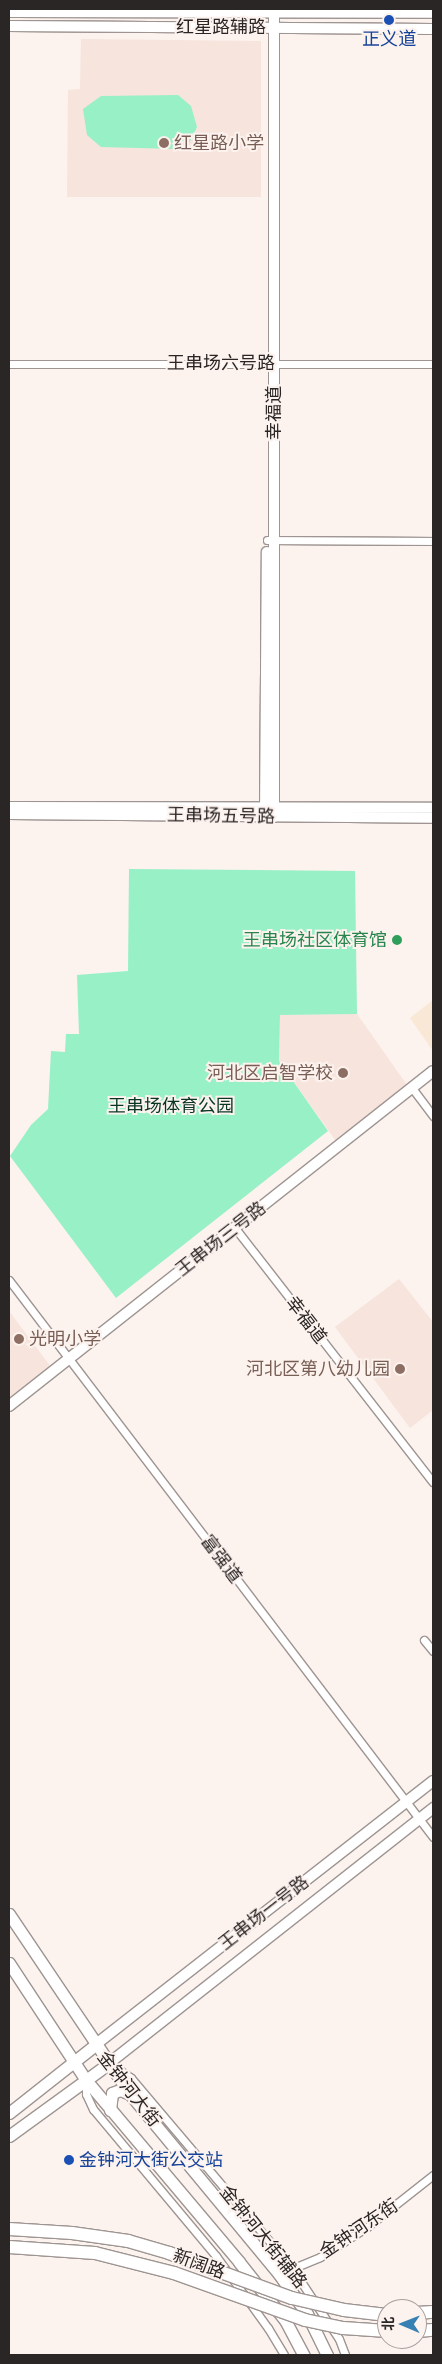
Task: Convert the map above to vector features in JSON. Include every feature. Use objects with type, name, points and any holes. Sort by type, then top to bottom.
[{"type":"highway","points":[[9,11],[270,10],[433,12]]},
{"type":"highway","name":"新阔路","points":[[9,2229],[72,2233],[128,2241],[169,2252],[292,2298],[344,2310],[377,2314]]},
{"type":"highway","name":"新阔路","points":[[9,2247],[95,2253],[174,2273],[297,2318],[343,2328],[377,2330]]},
{"type":"main road","name":"金钟河大街","points":[[9,1914],[95,2045],[130,2094],[279,2274],[307,2314],[327,2355]]},
{"type":"main road","name":"金钟河大街","points":[[9,1964],[86,2080],[239,2262],[285,2320],[304,2355]]},
{"type":"main road","points":[[9,2113],[95,2045]]},
{"type":"main road","points":[[9,2136],[108,2064]]},
{"type":"main road","points":[[110,2110],[112,2093],[120,2090],[130,2094]]},
{"type":"street","name":"幸福道","points":[[270,10],[270,812]]},
{"type":"street","name":"红星路辅路","points":[[9,26],[433,29]]},
{"type":"street","name":"王串场六号路","points":[[9,364],[433,364]]},
{"type":"street","points":[[270,540],[433,541]]},
{"type":"street","name":"王串场五号路","points":[[9,807],[270,812],[433,818]]},
{"type":"street","name":"王串场五号路","points":[[9,814],[270,812],[433,808]]},
{"type":"street","name":"王串场三号路","points":[[9,1406],[433,1071]]},
{"type":"street","points":[[412,1088],[433,1116]]},
{"type":"street","name":"幸福道","points":[[235,1228],[433,1482]]},
{"type":"street","name":"富强道","points":[[9,1280],[68,1360],[433,1837]]},
{"type":"street","points":[[424,1640],[433,1652]]},
{"type":"street","name":"王串场一号路","points":[[95,2045],[433,1781]]},
{"type":"street","name":"王串场一号路","points":[[108,2064],[433,1808]]},
{"type":"street","name":"金钟河大街辅路","points":[[108,2064],[120,2068],[131,2078],[292,2268],[339,2339],[344,2355]]},
{"type":"street","points":[[86,2080],[86,2094],[93,2109],[217,2258],[268,2328],[284,2355]]},
{"type":"street","name":"金钟河东街","points":[[279,2274],[320,2257],[367,2227],[433,2175]]},
{"type":"shaded area","name":"红星路小学","points":[[81,39],[261,41],[261,197],[67,197],[68,90],[80,89]]},
{"type":"shaded area","points":[[433,1000],[433,1051],[410,1018]]},
{"type":"shaded area","name":"河北区启智学校","points":[[357,1014],[407,1085],[336,1141],[279,1061],[280,1015]]},
{"type":"shaded area","name":"河北区第八幼儿园","points":[[399,1279],[433,1322],[433,1410],[410,1428],[335,1327]]},
{"type":"shaded area","name":"光明小学","points":[[9,1311],[51,1367],[9,1398]]},
{"type":"green space","points":[[178,95],[191,106],[197,127],[189,143],[176,149],[101,147],[87,135],[83,109],[101,96]]},
{"type":"green space","name":"王串场体育公园","points":[[129,869],[355,871],[357,1014],[280,1015],[279,1061],[328,1131],[116,1298],[10,1156],[31,1125],[48,1109],[51,1051],[65,1052],[66,1034],[79,1034],[77,975],[128,971]]},
{"type":"place","name":"正义道","points":[[389,20]]},
{"type":"place","name":"红星路小学","points":[[164,143]]},
{"type":"place","name":"王串场社区体育馆","points":[[397,940]]},
{"type":"place","name":"河北区启智学校","points":[[343,1073]]},
{"type":"place","name":"光明小学","points":[[19,1339]]},
{"type":"place","name":"河北区第八幼儿园","points":[[400,1369]]},
{"type":"place","name":"金钟河大街公交站","points":[[69,2160]]}]
